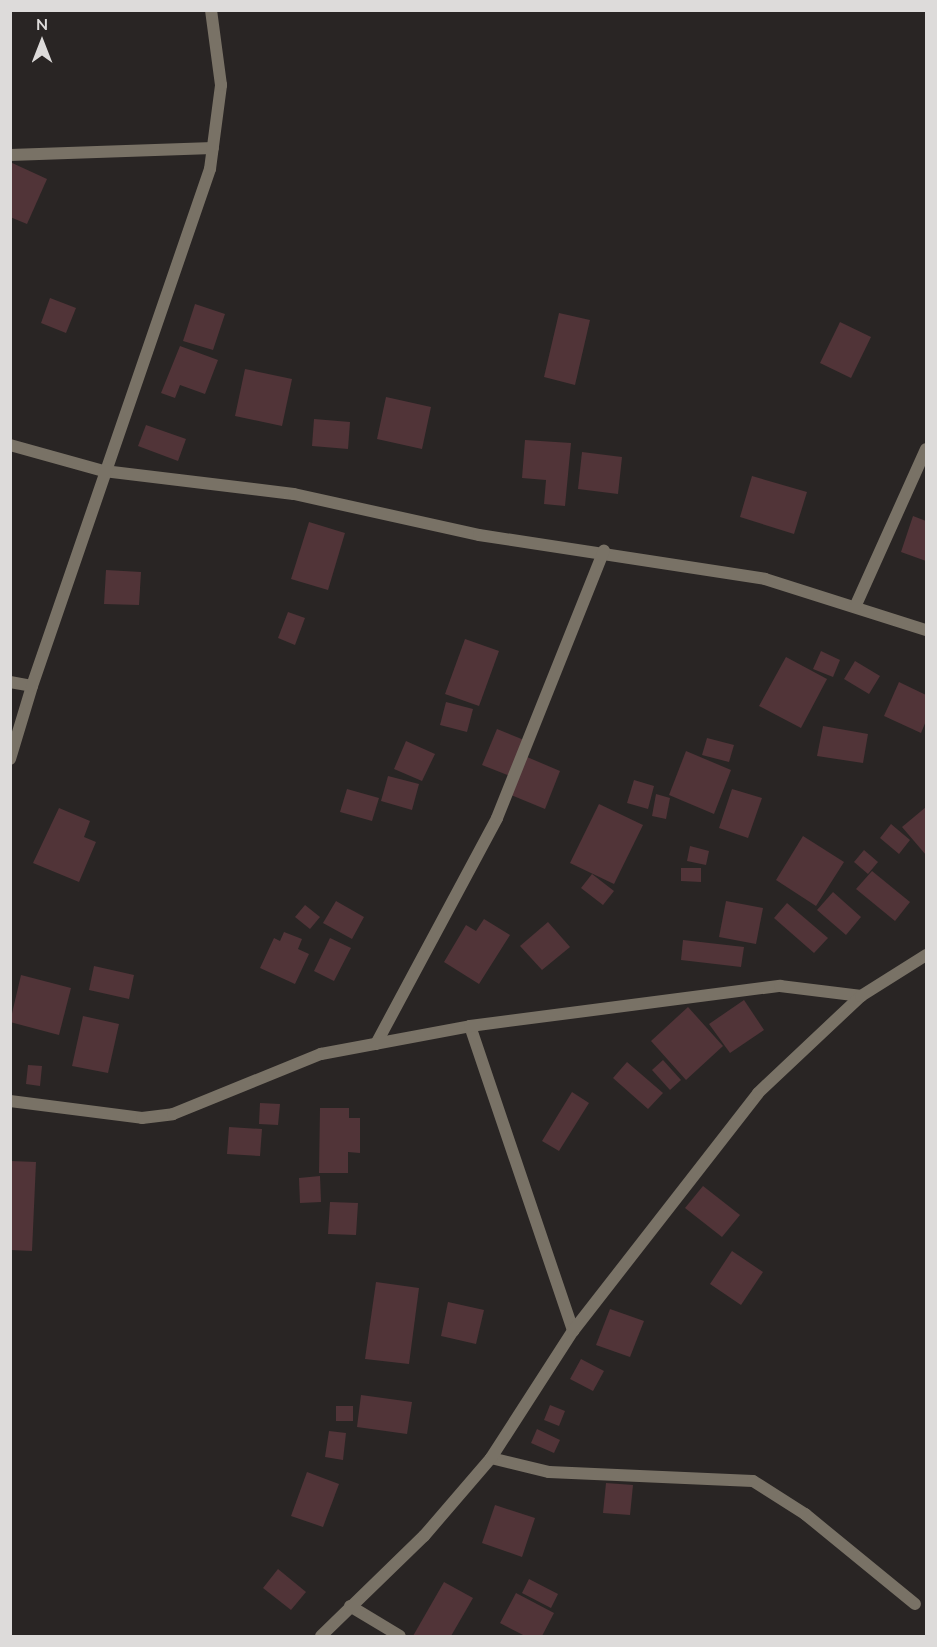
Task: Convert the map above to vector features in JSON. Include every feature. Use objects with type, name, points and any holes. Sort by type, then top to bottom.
[{"type":"street","points":[[10,759],[104,471],[210,169],[221,85],[212,10]]},
{"type":"street","points":[[10,155],[213,148]]},
{"type":"street","points":[[10,445],[104,471],[294,494],[479,535],[604,551],[765,579],[927,630]]},
{"type":"street","points":[[855,607],[927,449]]},
{"type":"street","points":[[376,1044],[497,818],[604,551]]},
{"type":"street","points":[[10,682],[32,686]]},
{"type":"street","points":[[321,1636],[424,1536],[491,1458],[573,1331],[758,1093],[861,996],[927,955]]},
{"type":"street","points":[[10,1101],[142,1118],[173,1114],[321,1054],[470,1026],[780,986],[861,996]]},
{"type":"street","points":[[470,1026],[573,1331]]},
{"type":"street","points":[[491,1458],[549,1472],[753,1481],[805,1514],[915,1604]]},
{"type":"street","points":[[350,1606],[400,1636]]},
{"type":"building","points":[[10,162],[47,179],[27,224],[10,217]]},
{"type":"building","points":[[50,298],[76,308],[66,333],[41,323]]},
{"type":"building","points":[[195,304],[225,314],[213,350],[183,341]]},
{"type":"building","points":[[559,313],[590,320],[575,385],[544,377]]},
{"type":"building","points":[[840,322],[871,337],[851,378],[820,363]]},
{"type":"building","points":[[180,346],[218,360],[205,394],[180,385],[175,398],[161,393]]},
{"type":"building","points":[[245,369],[292,379],[282,426],[235,416]]},
{"type":"building","points":[[386,397],[431,407],[422,449],[377,439]]},
{"type":"building","points":[[314,419],[350,422],[348,449],[312,446]]},
{"type":"building","points":[[146,425],[186,439],[178,461],[138,446]]},
{"type":"building","points":[[525,440],[571,443],[565,506],[544,504],[546,480],[522,478]]},
{"type":"building","points":[[582,452],[622,457],[618,494],[578,489]]},
{"type":"building","points":[[752,476],[807,492],[794,534],[740,517]]},
{"type":"building","points":[[913,516],[926,521],[926,561],[901,552]]},
{"type":"building","points":[[309,522],[345,533],[328,590],[291,579]]},
{"type":"building","points":[[106,570],[141,572],[139,605],[104,604]]},
{"type":"building","points":[[288,612],[305,618],[295,645],[278,638]]},
{"type":"building","points":[[465,639],[499,651],[479,706],[445,694]]},
{"type":"building","points":[[821,651],[840,660],[833,677],[813,669]]},
{"type":"building","points":[[786,657],[827,679],[801,728],[759,706]]},
{"type":"building","points":[[855,661],[880,676],[869,694],[844,679]]},
{"type":"building","points":[[899,682],[926,695],[926,721],[921,733],[884,716]]},
{"type":"building","points":[[446,702],[473,709],[467,732],[440,725]]},
{"type":"building","points":[[823,726],[868,734],[863,763],[817,756]]},
{"type":"building","points":[[497,729],[524,740],[510,776],[482,765]]},
{"type":"building","points":[[707,738],[734,745],[729,762],[702,755]]},
{"type":"building","points":[[406,741],[435,754],[422,781],[394,769]]},
{"type":"building","points":[[686,751],[731,770],[714,814],[669,795]]},
{"type":"building","points":[[527,757],[560,771],[545,809],[511,795]]},
{"type":"building","points":[[388,776],[419,784],[412,810],[381,801]]},
{"type":"building","points":[[634,780],[654,786],[648,809],[627,803]]},
{"type":"building","points":[[347,789],[379,798],[372,821],[340,812]]},
{"type":"building","points":[[732,789],[762,798],[748,838],[719,828]]},
{"type":"building","points":[[656,794],[670,798],[666,819],[652,816]]},
{"type":"building","points":[[599,804],[643,825],[614,884],[570,863]]},
{"type":"building","points":[[926,807],[926,855],[902,827]]},
{"type":"building","points":[[59,808],[90,821],[84,837],[96,842],[79,882],[33,863]]},
{"type":"building","points":[[891,824],[910,840],[899,854],[880,838]]},
{"type":"building","points":[[803,836],[844,862],[816,906],[776,880]]},
{"type":"building","points":[[690,846],[709,851],[706,865],[687,861]]},
{"type":"building","points":[[864,850],[878,862],[868,874],[854,862]]},
{"type":"building","points":[[681,868],[701,868],[701,882],[681,881]]},
{"type":"building","points":[[872,871],[910,902],[895,921],[856,889]]},
{"type":"building","points":[[592,874],[614,891],[603,905],[581,888]]},
{"type":"building","points":[[833,892],[861,917],[846,935],[817,910]]},
{"type":"building","points":[[336,901],[364,917],[352,939],[323,923]]},
{"type":"building","points":[[726,901],[763,908],[756,944],[719,937]]},
{"type":"building","points":[[787,903],[828,938],[814,953],[774,918]]},
{"type":"building","points":[[305,905],[320,917],[310,929],[295,917]]},
{"type":"building","points":[[484,919],[510,935],[479,984],[444,962],[466,925],[476,931]]},
{"type":"building","points":[[548,922],[570,947],[542,970],[520,946]]},
{"type":"building","points":[[284,932],[302,939],[298,949],[309,954],[295,984],[260,968],[274,938],[280,941]]},
{"type":"building","points":[[330,938],[351,948],[334,981],[314,971]]},
{"type":"building","points":[[683,940],[744,947],[741,967],[681,960]]},
{"type":"building","points":[[94,966],[134,975],[129,999],[89,990]]},
{"type":"building","points":[[21,975],[71,988],[59,1035],[10,1022]]},
{"type":"building","points":[[744,1000],[764,1030],[730,1053],[709,1024]]},
{"type":"building","points":[[688,1007],[723,1046],[686,1080],[651,1041]]},
{"type":"building","points":[[83,1016],[119,1024],[108,1073],[72,1066]]},
{"type":"building","points":[[663,1060],[681,1080],[670,1090],[652,1070]]},
{"type":"building","points":[[627,1062],[663,1093],[648,1109],[613,1078]]},
{"type":"building","points":[[28,1065],[42,1066],[40,1086],[26,1084]]},
{"type":"building","points":[[572,1092],[589,1103],[559,1151],[542,1141]]},
{"type":"building","points":[[260,1103],[280,1104],[278,1125],[259,1124]]},
{"type":"building","points":[[320,1108],[349,1108],[349,1118],[360,1118],[360,1153],[348,1152],[348,1173],[319,1173]]},
{"type":"building","points":[[229,1127],[262,1129],[260,1156],[227,1154]]},
{"type":"building","points":[[10,1161],[36,1162],[32,1251],[10,1250]]},
{"type":"building","points":[[320,1176],[321,1202],[300,1203],[299,1178]]},
{"type":"building","points":[[703,1186],[740,1215],[722,1237],[685,1208]]},
{"type":"building","points":[[330,1202],[358,1203],[356,1235],[328,1234]]},
{"type":"building","points":[[732,1251],[763,1272],[741,1305],[710,1284]]},
{"type":"building","points":[[376,1282],[419,1288],[409,1364],[365,1359]]},
{"type":"building","points":[[448,1302],[484,1310],[476,1344],[441,1336]]},
{"type":"building","points":[[610,1309],[644,1321],[630,1357],[596,1345]]},
{"type":"building","points":[[581,1359],[604,1371],[593,1391],[570,1379]]},
{"type":"building","points":[[361,1395],[412,1402],[407,1434],[357,1427]]},
{"type":"building","points":[[550,1405],[565,1411],[559,1426],[544,1420]]},
{"type":"building","points":[[336,1406],[353,1406],[353,1421],[336,1421]]},
{"type":"building","points":[[537,1429],[560,1440],[554,1453],[531,1443]]},
{"type":"building","points":[[329,1431],[346,1433],[343,1460],[325,1457]]},
{"type":"building","points":[[307,1472],[339,1484],[323,1527],[291,1516]]},
{"type":"building","points":[[606,1483],[633,1485],[630,1515],[603,1513]]},
{"type":"building","points":[[495,1505],[535,1518],[522,1557],[482,1543]]},
{"type":"building","points":[[278,1569],[306,1592],[291,1610],[263,1588]]},
{"type":"building","points":[[529,1579],[558,1594],[551,1608],[522,1593]]},
{"type":"building","points":[[444,1582],[473,1598],[451,1636],[413,1636]]},
{"type":"building","points":[[516,1593],[554,1613],[542,1636],[525,1636],[500,1623]]}]
